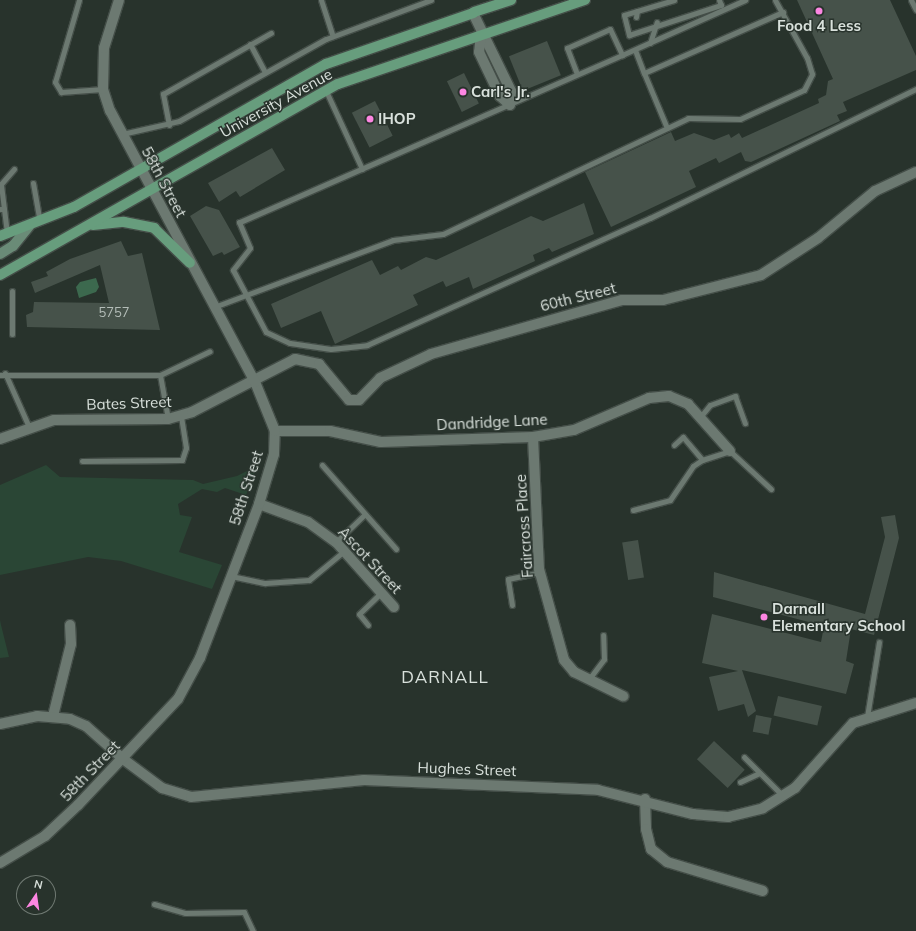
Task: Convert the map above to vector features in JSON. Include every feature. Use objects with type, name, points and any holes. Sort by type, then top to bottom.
[{"type":"main road","name":"University Avenue","points":[[4,235],[40,222],[140,170],[326,64],[511,0]]},
{"type":"main road","name":"University Avenue","points":[[0,276],[326,91],[481,34],[585,0]]},
{"type":"main road","points":[[89,226],[124,222],[154,228],[190,263]]},
{"type":"main road","points":[[0,254],[13,246],[29,226]]},
{"type":"street","name":"58th Street","points":[[0,863],[45,836],[123,759],[187,685],[259,504],[274,454],[275,431],[255,382],[121,134],[103,89],[104,48],[119,0]]},
{"type":"street","points":[[474,12],[481,34],[479,52],[500,96],[510,105]]},
{"type":"street","name":"60th Street","points":[[255,382],[283,363],[308,360],[324,368],[349,400],[359,400],[380,378],[431,354],[622,300],[663,300],[761,274],[818,238],[875,191],[916,172]]},
{"type":"street","name":"Bates Street","points":[[0,439],[29,427],[54,420],[168,419],[181,416],[255,382]]},
{"type":"street","name":"Dandridge Lane","points":[[275,431],[330,431],[381,442],[533,437],[574,430],[649,398],[669,396],[688,404],[730,451]]},
{"type":"street","name":"Faircross Place","points":[[533,437],[540,572],[564,660],[574,672],[623,696]]},
{"type":"street","name":"Ascot Street","points":[[259,504],[308,522],[336,542],[394,607]]},
{"type":"street","points":[[52,716],[71,644],[70,625]]},
{"type":"street","name":"Hughes Street","points":[[0,724],[52,716],[86,726],[123,759],[162,788],[201,798],[364,780],[598,790],[645,799],[693,814],[728,817],[751,813],[783,797],[840,736],[867,716],[916,703]]},
{"type":"street","points":[[645,799],[646,829],[651,849],[667,862],[762,891]]},
{"type":"lane","points":[[79,0],[55,82],[61,92],[103,89]]},
{"type":"lane","points":[[321,0],[333,36]]},
{"type":"lane","points":[[121,134],[169,125],[333,36],[431,0]]},
{"type":"lane","points":[[673,2],[636,14],[624,15],[628,35],[633,31],[644,27],[703,8],[721,5],[720,0]]},
{"type":"lane","points":[[745,0],[622,56],[577,74],[510,105],[239,222],[250,248],[233,270],[266,332],[290,343],[331,349],[367,345],[650,218],[916,89]]},
{"type":"lane","points":[[214,307],[393,240],[443,234],[688,118],[740,119],[804,90],[812,74],[783,12],[775,0]]},
{"type":"lane","points":[[911,0],[916,10]]},
{"type":"lane","points":[[644,73],[783,12]]},
{"type":"lane","points":[[650,43],[656,24]]},
{"type":"lane","points":[[577,74],[567,48],[610,29],[622,56]]},
{"type":"lane","points":[[169,125],[162,94],[271,33]]},
{"type":"lane","points":[[250,44],[265,72]]},
{"type":"lane","points":[[635,50],[667,128]]},
{"type":"lane","points":[[326,91],[362,169]]},
{"type":"lane","points":[[4,235],[1,184],[14,169]]},
{"type":"lane","points":[[33,182],[40,222]]},
{"type":"lane","points":[[12,291],[12,334]]},
{"type":"lane","points":[[29,427],[2,374],[160,375],[210,352]]},
{"type":"lane","points":[[160,375],[168,419]]},
{"type":"lane","points":[[700,416],[710,405],[735,396],[745,423]]},
{"type":"lane","points":[[82,461],[182,460],[186,448],[181,416]]},
{"type":"lane","points":[[674,445],[683,437],[702,460]]},
{"type":"lane","points":[[633,510],[670,500],[693,466],[702,460],[730,451],[771,489]]},
{"type":"lane","points":[[322,465],[396,549]]},
{"type":"lane","points":[[336,542],[365,514]]},
{"type":"lane","points":[[230,576],[265,583],[309,580],[344,551]]},
{"type":"lane","points":[[512,605],[508,579],[540,572]]},
{"type":"lane","points":[[368,625],[359,614],[381,593]]},
{"type":"lane","points":[[589,679],[604,659],[603,635]]},
{"type":"lane","points":[[867,716],[879,642]]},
{"type":"lane","points":[[744,757],[783,797]]},
{"type":"lane","points":[[740,782],[759,774]]},
{"type":"lane","points":[[154,904],[185,913],[244,912],[252,931]]},
{"type":"shaded area","points":[[96,278],[99,287],[96,292],[79,298],[76,287],[80,282]]},
{"type":"shaded area","points":[[46,465],[60,477],[193,480],[203,484],[237,476],[257,466],[246,495],[225,488],[217,492],[202,489],[178,504],[180,515],[192,517],[179,552],[222,565],[212,589],[121,561],[88,557],[0,575],[0,485]]},
{"type":"shaded area","points":[[0,620],[1,625],[9,657],[0,658]]},
{"type":"building","points":[[797,0],[890,0],[916,56],[916,70],[843,102],[847,111],[837,115],[840,121],[751,162],[745,161],[741,152],[719,163],[716,158],[689,171],[696,187],[611,227],[585,172],[671,132],[675,141],[694,133],[714,140],[729,134],[731,138],[739,133],[742,138],[819,103],[818,99],[826,95],[828,81],[833,79]]},
{"type":"building","points":[[547,41],[561,75],[523,91],[509,56]]},
{"type":"building","name":"Carl's Jr.","points":[[464,73],[479,104],[462,112],[447,81]]},
{"type":"building","name":"IHOP","points":[[375,101],[393,136],[370,148],[352,113]]},
{"type":"building","points":[[272,148],[285,170],[240,197],[236,191],[219,202],[208,183]]},
{"type":"building","points":[[584,203],[594,234],[552,252],[549,248],[533,255],[535,261],[473,289],[469,277],[446,287],[443,281],[413,295],[418,305],[335,344],[321,311],[281,328],[271,304],[372,260],[380,275],[398,266],[401,270],[426,257],[436,260],[531,216],[543,221]]},
{"type":"building","points":[[206,206],[219,210],[240,247],[224,255],[222,252],[213,256],[190,216]]},
{"type":"building","points":[[121,241],[128,256],[142,253],[160,330],[27,327],[26,315],[33,312],[34,302],[109,303],[100,265],[35,293],[31,282],[48,276],[46,272],[70,259]]},
{"type":"building","points":[[895,515],[899,538],[874,635],[851,629],[846,661],[854,664],[846,694],[742,670],[756,711],[748,717],[744,704],[718,711],[709,677],[738,671],[702,663],[712,614],[821,642],[824,626],[713,597],[714,572],[865,614],[885,537],[881,517]]},
{"type":"building","points":[[638,540],[644,578],[628,580],[622,543]]},
{"type":"building","points":[[778,696],[822,706],[817,726],[774,715]]},
{"type":"building","points":[[756,715],[772,718],[768,735],[753,732]]},
{"type":"building","points":[[714,741],[745,770],[728,788],[697,759]]},
{"type":"place","name":"Food 4 Less","points":[[819,11]]},
{"type":"place","name":"Carl's Jr.","points":[[463,92]]},
{"type":"place","name":"IHOP","points":[[370,119]]},
{"type":"place","name":"Darnall Elementary School","points":[[764,617]]},
{"type":"district","name":"DARNALL","points":[[445,677]]}]
